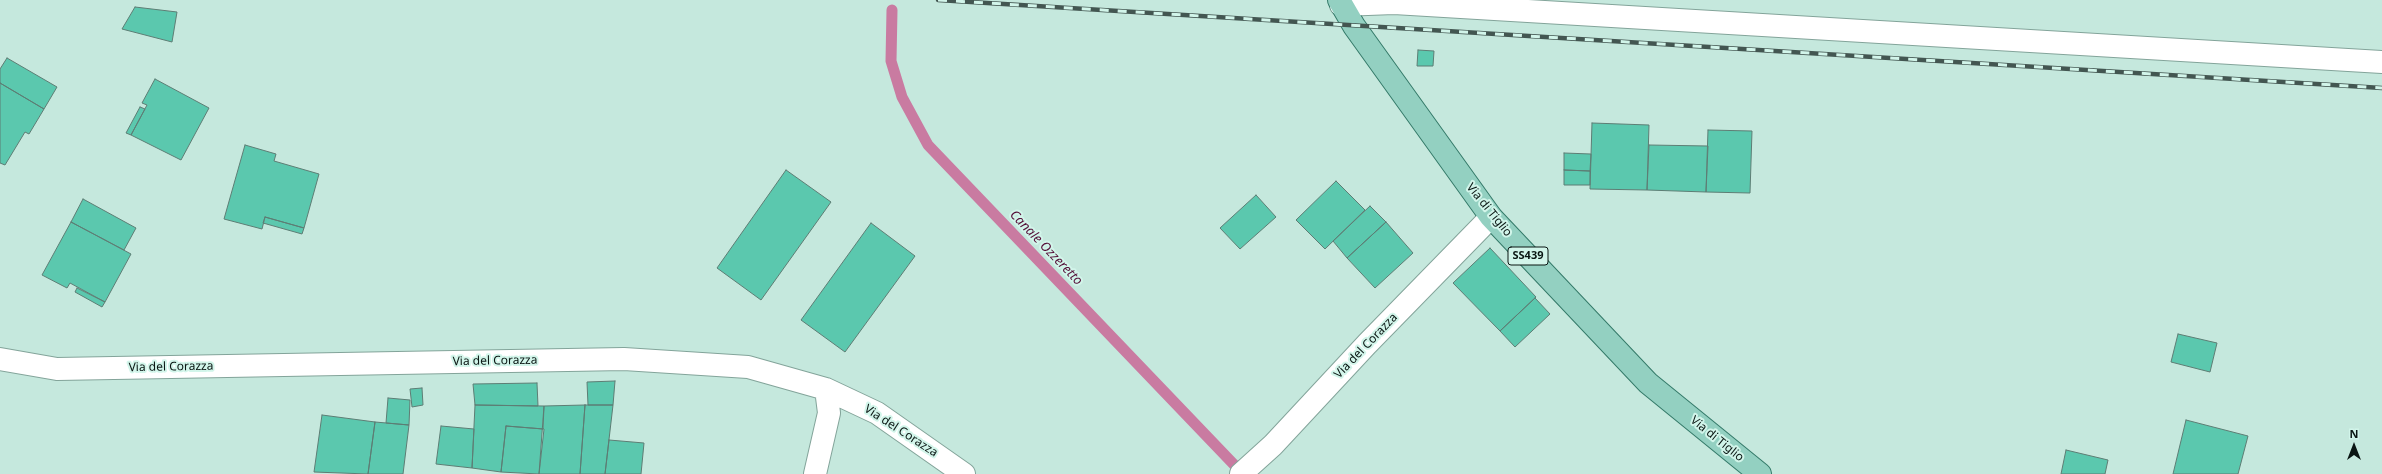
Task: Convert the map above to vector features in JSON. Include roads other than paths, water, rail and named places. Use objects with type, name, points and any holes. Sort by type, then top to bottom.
[{"type":"main road","name":"Via di Tiglio","points":[[1340,2],[1354,26],[1491,217],[1648,383],[1760,474]]},
{"type":"street","points":[[1340,2],[1394,3],[2382,62]]},
{"type":"street","name":"Via del Corazza","points":[[1241,474],[1273,445],[1362,349],[1491,217]]},
{"type":"street","name":"Via del Corazza","points":[[0,359],[56,369],[624,359],[748,367],[826,389],[877,413],[964,474]]},
{"type":"street","points":[[815,474],[829,413],[826,389]]},
{"type":"waterway","name":"Canale Ozzeretto","points":[[892,10],[891,61],[902,97],[928,145],[1243,474]]},
{"type":"railway","points":[[938,0],[2382,88]]}]
